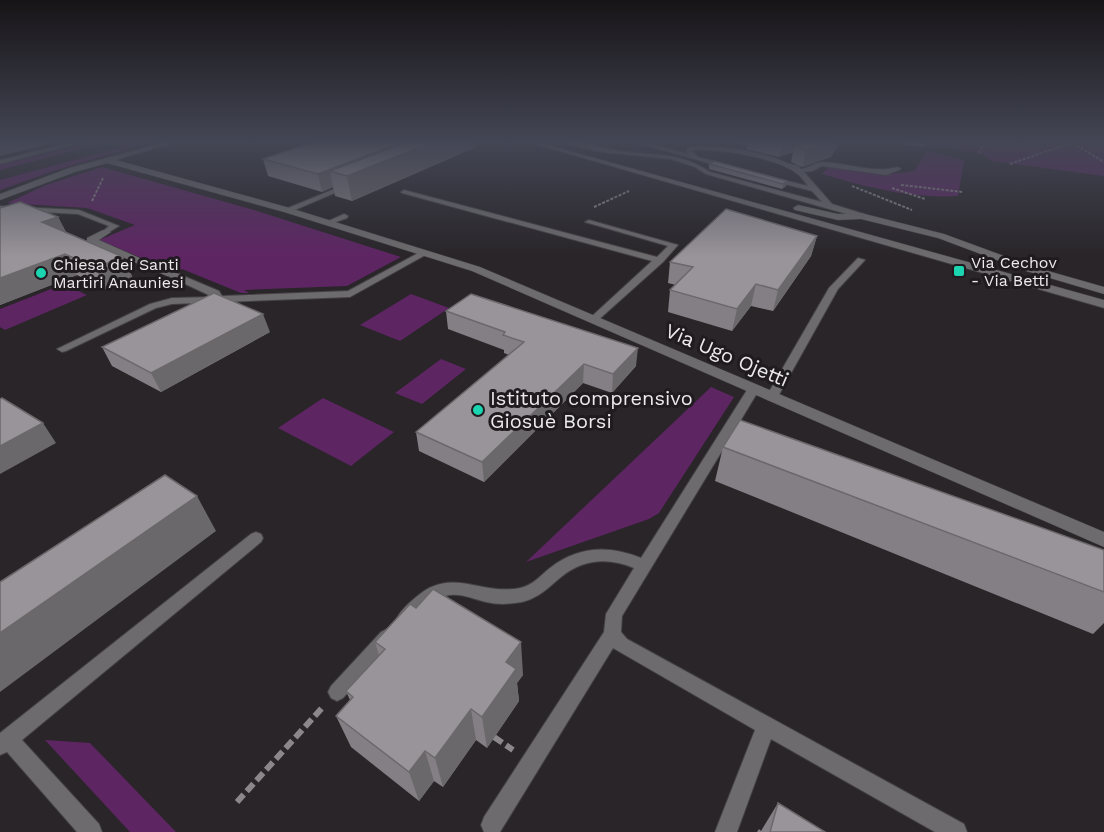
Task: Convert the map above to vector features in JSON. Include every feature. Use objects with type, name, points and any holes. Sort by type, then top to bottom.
[{"type":"street","points":[[0,197],[44,180]]},
{"type":"street","name":"Via Ugo Ojetti","points":[[178,180],[286,210],[476,269],[1104,540]]},
{"type":"street","points":[[665,180],[1104,304]]},
{"type":"street","points":[[691,180],[785,205],[838,217],[861,216],[958,241],[1030,269],[1104,291]]},
{"type":"street","points":[[838,217],[834,224],[843,230]]},
{"type":"street","points":[[106,232],[91,240],[171,274]]},
{"type":"street","points":[[941,257],[965,255],[968,249],[958,241]]},
{"type":"lane","points":[[733,180],[861,216]]},
{"type":"lane","points":[[776,180],[814,189]]},
{"type":"lane","points":[[806,180],[829,206]]},
{"type":"lane","points":[[286,210],[352,183]]},
{"type":"lane","points":[[404,192],[660,260]]},
{"type":"lane","points":[[0,208],[79,212],[115,226],[106,232]]},
{"type":"lane","points":[[328,223],[344,216]]},
{"type":"lane","points":[[589,222],[673,244],[674,247],[593,321]]},
{"type":"lane","points":[[62,349],[165,302],[350,294],[425,253]]},
{"type":"lane","points":[[772,397],[834,288],[861,260]]},
{"type":"lane","points":[[171,274],[216,293],[219,299]]},
{"type":"lane","points":[[753,390],[614,614],[610,626],[612,636],[621,645],[956,832]]},
{"type":"lane","points":[[91,832],[4,742],[256,538]]},
{"type":"lane","points":[[337,692],[422,600],[433,592],[446,588],[462,588],[493,595],[523,595],[539,588],[573,561],[602,552],[644,566]]},
{"type":"lane","points":[[492,825],[612,636]]},
{"type":"lane","points":[[726,832],[766,726]]},
{"type":"path","points":[[90,210],[98,185],[103,180]]},
{"type":"path","points":[[882,185],[925,200]]},
{"type":"path","points":[[851,186],[915,212]]},
{"type":"path","points":[[237,802],[337,692]]},
{"type":"path","points":[[494,736],[517,753]]},
{"type":"shaded area","points":[[1,180],[28,180],[0,190]]},
{"type":"shaded area","points":[[62,180],[147,180],[254,210],[401,257],[347,286],[244,290],[249,293],[241,293],[182,269],[175,272],[99,240],[135,225],[87,208],[7,203]]},
{"type":"shaded area","points":[[844,180],[961,180],[958,196],[924,196]]},
{"type":"shaded area","points":[[64,284],[87,295],[5,330],[0,327],[0,309]]},
{"type":"shaded area","points":[[411,294],[449,308],[400,341],[360,325]]},
{"type":"shaded area","points":[[441,359],[466,369],[422,404],[395,393]]},
{"type":"shaded area","points":[[711,387],[734,397],[659,513],[649,519],[526,562]]},
{"type":"shaded area","points":[[323,398],[394,432],[351,466],[278,428]]},
{"type":"shaded area","points":[[45,740],[90,743],[176,832],[130,832]]},
{"type":"building","points":[[768,180],[787,181],[783,184]]},
{"type":"building","points":[[20,202],[58,217],[42,222],[123,257],[95,268],[65,254],[0,278],[0,208]]},
{"type":"building","points":[[726,209],[817,236],[778,290],[756,284],[737,309],[670,290],[693,267],[670,262]]},
{"type":"building","points":[[214,293],[263,314],[151,373],[102,347]]},
{"type":"building","points":[[471,294],[638,348],[613,374],[584,364],[482,462],[416,432],[524,342],[503,335],[505,332],[446,311]]},
{"type":"building","points":[[2,398],[43,423],[0,446],[0,399]]},
{"type":"building","points":[[740,420],[1104,550],[1104,592],[723,447]]},
{"type":"building","points":[[165,475],[197,496],[0,633],[0,582]]},
{"type":"building","points":[[433,589],[521,642],[506,662],[516,669],[482,717],[471,709],[435,758],[425,751],[409,772],[336,716],[353,697],[346,691],[385,649],[375,642],[410,604],[416,608]]},
{"type":"building","points":[[778,803],[825,832],[770,832]]},
{"type":"place","name":"Via Cechov - Via Betti","points":[[959,271]]},
{"type":"place","name":"Chiesa dei Santi Martiri Anauniesi","points":[[41,273]]},
{"type":"place","name":"Istituto comprensivo Giosuè Borsi","points":[[478,410]]}]
